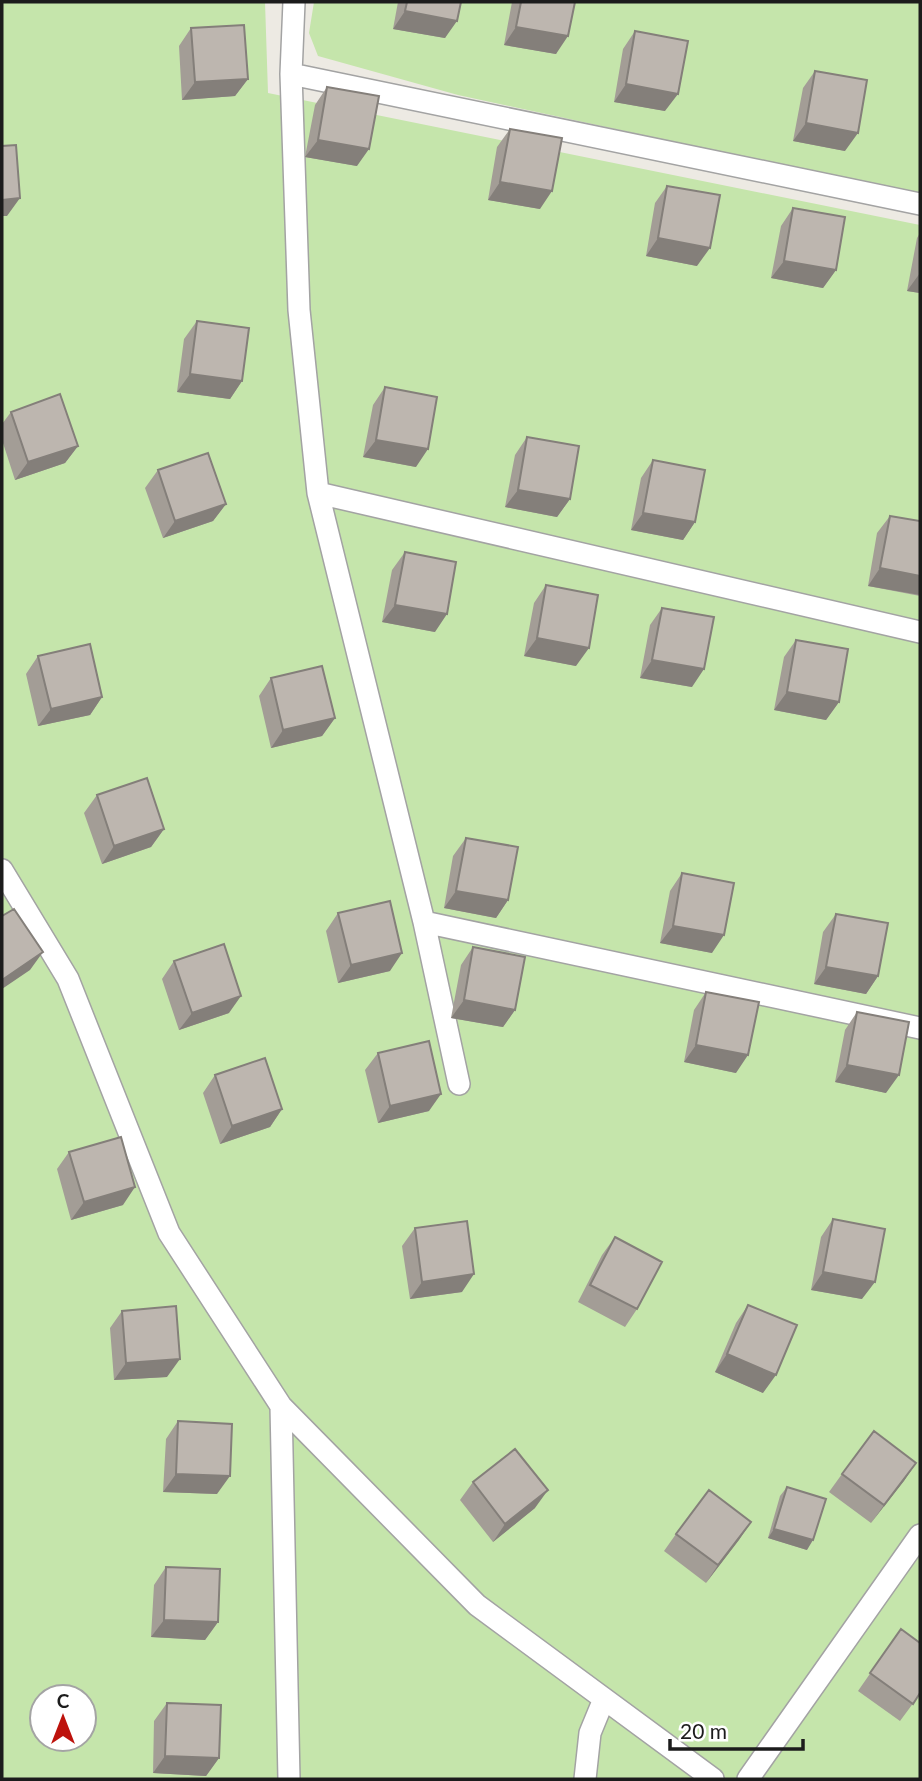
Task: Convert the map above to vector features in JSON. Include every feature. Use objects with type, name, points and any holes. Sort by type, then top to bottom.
[{"type":"lane","points":[[294,2],[291,74],[299,310],[318,493],[424,922],[459,1084]]},
{"type":"lane","points":[[291,74],[920,204]]},
{"type":"lane","points":[[318,493],[920,632]]},
{"type":"lane","points":[[2,870],[68,979],[169,1233],[281,1406],[477,1605],[713,1779]]},
{"type":"lane","points":[[424,922],[920,1028]]},
{"type":"lane","points":[[281,1406],[289,1779]]},
{"type":"lane","points":[[748,1779],[920,1535]]},
{"type":"lane","points":[[586,1779],[590,1733],[604,1699]]},
{"type":"green space","points":[[2,2],[265,2],[268,93],[920,225],[920,1779],[2,1779]]},
{"type":"green space","points":[[314,2],[920,2],[920,195],[458,95],[318,56],[309,33]]},
{"type":"building","points":[[407,2],[461,2],[457,21],[405,11]]},
{"type":"building","points":[[521,2],[575,2],[568,36],[516,27]]},
{"type":"building","points":[[244,25],[248,79],[195,82],[191,28]]},
{"type":"building","points":[[635,31],[688,41],[678,94],[626,84]]},
{"type":"building","points":[[815,71],[867,80],[858,133],[806,123]]},
{"type":"building","points":[[327,87],[379,96],[369,149],[318,140]]},
{"type":"building","points":[[510,129],[562,138],[552,191],[500,182]]},
{"type":"building","points":[[16,145],[20,198],[2,200],[2,146]]},
{"type":"building","points":[[667,186],[720,195],[710,248],[658,238]]},
{"type":"building","points":[[793,208],[845,217],[836,270],[784,261]]},
{"type":"building","points":[[197,321],[249,328],[242,381],[190,374]]},
{"type":"building","points":[[385,387],[437,397],[428,449],[376,440]]},
{"type":"building","points":[[60,394],[78,446],[28,462],[11,412]]},
{"type":"building","points":[[527,437],[579,446],[570,499],[518,490]]},
{"type":"building","points":[[208,453],[226,504],[175,521],[158,470]]},
{"type":"building","points":[[653,460],[705,470],[695,522],[643,513]]},
{"type":"building","points":[[890,516],[920,521],[920,576],[880,568]]},
{"type":"building","points":[[405,552],[456,562],[447,614],[395,605]]},
{"type":"building","points":[[546,585],[598,595],[589,648],[537,638]]},
{"type":"building","points":[[662,608],[714,617],[704,669],[652,660]]},
{"type":"building","points":[[796,640],[848,649],[839,702],[787,692]]},
{"type":"building","points":[[90,644],[102,697],[51,709],[38,656]]},
{"type":"building","points":[[322,666],[335,718],[283,730],[271,678]]},
{"type":"building","points":[[147,778],[164,829],[114,846],[97,795]]},
{"type":"building","points":[[466,838],[518,847],[508,900],[456,891]]},
{"type":"building","points":[[682,873],[734,883],[724,935],[673,926]]},
{"type":"building","points":[[390,901],[402,953],[351,965],[338,913]]},
{"type":"building","points":[[14,909],[43,952],[2,980],[2,916]]},
{"type":"building","points":[[836,914],[888,923],[878,976],[826,967]]},
{"type":"building","points":[[224,944],[241,996],[192,1013],[174,961]]},
{"type":"building","points":[[473,947],[525,957],[515,1010],[464,1000]]},
{"type":"building","points":[[706,992],[759,1002],[748,1055],[696,1045]]},
{"type":"building","points":[[857,1012],[909,1022],[899,1075],[847,1065]]},
{"type":"building","points":[[429,1041],[441,1094],[390,1106],[378,1053]]},
{"type":"building","points":[[265,1058],[282,1109],[232,1126],[215,1075]]},
{"type":"building","points":[[121,1137],[135,1187],[84,1202],[69,1152]]},
{"type":"building","points":[[833,1219],[885,1229],[875,1282],[823,1272]]},
{"type":"building","points":[[467,1221],[474,1274],[422,1282],[415,1228]]},
{"type":"building","points":[[615,1237],[662,1262],[637,1309],[590,1285]]},
{"type":"building","points":[[748,1305],[797,1325],[776,1375],[727,1354]]},
{"type":"building","points":[[176,1306],[180,1359],[126,1363],[122,1311]]},
{"type":"building","points":[[178,1421],[232,1424],[230,1476],[176,1474]]},
{"type":"building","points":[[874,1431],[916,1463],[884,1505],[842,1474]]},
{"type":"building","points":[[515,1449],[548,1490],[505,1524],[473,1482]]},
{"type":"building","points":[[787,1487],[826,1499],[813,1540],[774,1529]]},
{"type":"building","points":[[709,1490],[751,1522],[718,1565],[676,1534]]},
{"type":"building","points":[[166,1567],[220,1569],[218,1622],[164,1620]]},
{"type":"building","points":[[901,1629],[920,1643],[920,1693],[913,1704],[870,1673]]},
{"type":"building","points":[[167,1703],[221,1705],[219,1758],[165,1756]]}]
